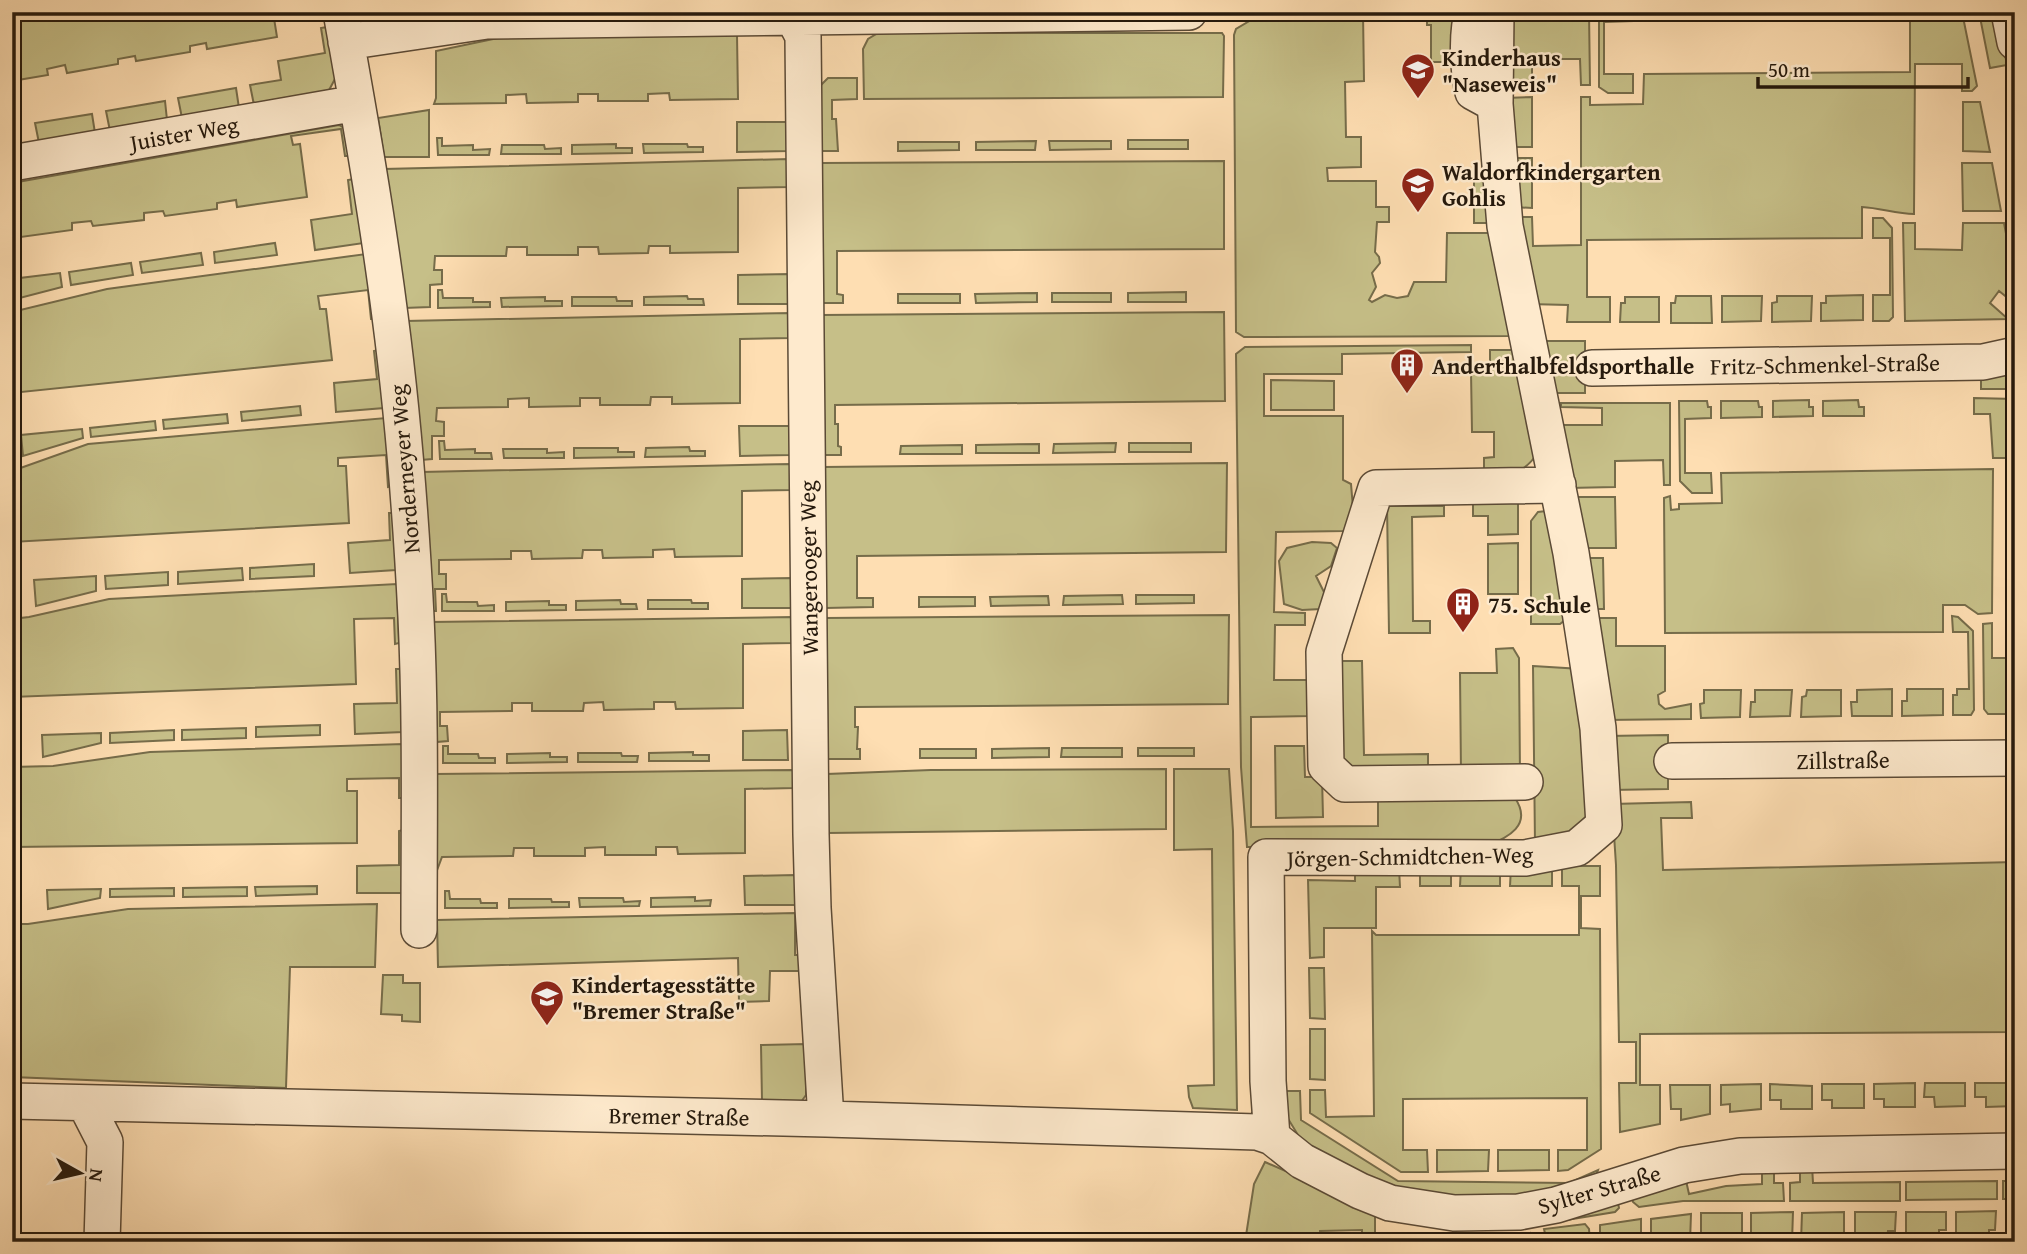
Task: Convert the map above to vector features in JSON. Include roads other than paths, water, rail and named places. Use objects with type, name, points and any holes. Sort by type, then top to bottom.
[{"type":"street","points":[[343,27],[487,21],[1189,12]]},
{"type":"street","points":[[1473,12],[1470,23],[1473,92],[1495,104]]},
{"type":"street","name":"Jörgen-Schmidtchen-Weg","points":[[1272,1137],[1268,1081],[1266,857],[1525,858],[1577,848],[1604,825],[1598,728],[1573,565],[1505,226],[1495,104],[1496,12]]},
{"type":"street","points":[[2009,12],[2015,42]]},
{"type":"street","name":"Wangerooger Weg","points":[[794,19],[803,36],[812,859],[826,1119]]},
{"type":"street","name":"Norderneyer Weg","points":[[343,27],[390,316],[405,463],[416,618],[419,930]]},
{"type":"street","name":"Juister Weg","points":[[12,163],[357,103]]},
{"type":"street","name":"Fritz-Schmenkel-Straße","points":[[1592,368],[1983,362],[2015,355]]},
{"type":"street","points":[[1525,782],[1345,784],[1326,766],[1324,652],[1377,488],[1558,485]]},
{"type":"street","name":"Zillstraße","points":[[1672,761],[2015,758]]},
{"type":"street","name":"Bremer Straße","points":[[12,1101],[826,1119],[1241,1131],[1272,1137]]},
{"type":"street","points":[[85,1103],[106,1142],[102,1242]]},
{"type":"street","name":"Sylter Straße","points":[[1272,1137],[1302,1161],[1360,1191],[1390,1203],[1454,1213],[1519,1212],[1556,1205],[1684,1165],[1740,1156],[2015,1151]]},
{"type":"place","name":"Kinderhaus \"Naseweis\"","points":[[1418,100]]},
{"type":"place","name":"Waldorfkindergarten Gohlis","points":[[1418,214]]},
{"type":"place","name":"Anderthalbfeldsporthalle","points":[[1407,395]]},
{"type":"place","name":"75. Schule","points":[[1463,634]]},
{"type":"place","name":"Kindertagesstätte \"Bremer Straße\"","points":[[547,1027]]}]
